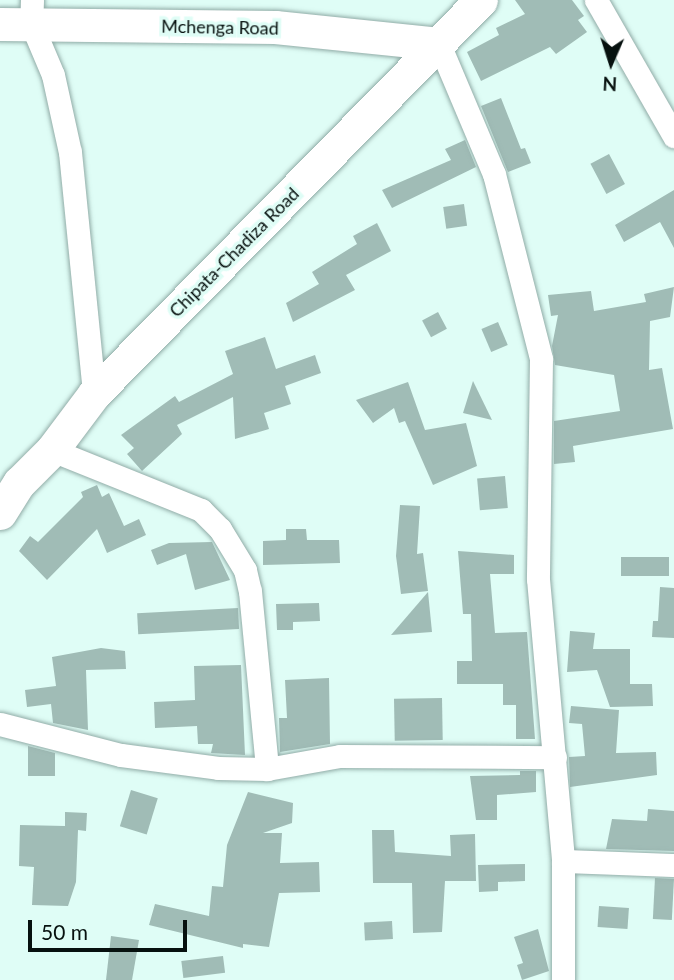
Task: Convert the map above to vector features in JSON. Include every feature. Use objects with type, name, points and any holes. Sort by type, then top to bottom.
[{"type":"main road","name":"Chipata-Chadiza Road","points":[[0,513],[19,483],[52,450],[94,394],[481,0]]},
{"type":"main road","name":"Mchenga Road","points":[[21,16],[275,27],[439,44]]},
{"type":"street","points":[[596,0],[674,136]]},
{"type":"street","points":[[21,16],[53,75],[70,152],[94,394]]},
{"type":"street","points":[[439,44],[494,174],[541,359],[538,579],[562,861],[563,980]]},
{"type":"street","points":[[52,450],[201,509],[226,537],[245,570],[250,591],[267,769]]},
{"type":"street","points":[[0,724],[121,755],[218,768],[267,769],[340,756],[555,757]]},
{"type":"street","points":[[562,861],[674,865]]},
{"type":"building","points":[[515,0],[572,0],[584,16],[578,20],[587,32],[556,54],[550,47],[481,81],[467,52],[499,35],[496,28],[525,14]]},
{"type":"building","points":[[501,98],[521,149],[525,148],[531,163],[508,172],[481,106]]},
{"type":"building","points":[[465,140],[476,167],[392,208],[382,190],[451,160],[445,149]]},
{"type":"building","points":[[609,154],[625,184],[606,194],[590,164]]},
{"type":"building","points":[[674,190],[674,248],[660,222],[624,242],[615,225]]},
{"type":"building","points":[[464,204],[467,226],[446,229],[443,207]]},
{"type":"building","points":[[377,223],[391,251],[346,275],[355,290],[293,322],[286,303],[319,284],[312,272],[357,244],[353,236]]},
{"type":"building","points":[[674,287],[670,317],[650,321],[649,370],[662,368],[673,429],[573,446],[575,462],[554,464],[554,421],[620,411],[614,375],[555,365],[552,346],[558,315],[551,316],[548,295],[591,291],[594,311],[646,302],[644,294]]},
{"type":"building","points":[[438,312],[447,329],[431,337],[422,320]]},
{"type":"building","points":[[498,322],[508,345],[491,352],[481,329]]},
{"type":"building","points":[[265,337],[276,369],[315,355],[321,373],[285,386],[291,404],[264,413],[269,429],[235,439],[233,397],[177,425],[182,434],[142,471],[127,454],[134,448],[121,435],[175,396],[179,402],[233,374],[225,351]]},
{"type":"building","points":[[473,381],[492,420],[463,413]]},
{"type":"building","points":[[408,382],[425,430],[466,423],[477,466],[433,485],[405,421],[399,423],[394,408],[373,423],[356,400]]},
{"type":"building","points":[[505,476],[508,508],[480,510],[477,478]]},
{"type":"building","points":[[97,485],[102,497],[109,493],[124,526],[139,519],[146,535],[107,553],[97,529],[47,580],[19,551],[30,536],[38,542],[83,497],[81,492]]},
{"type":"building","points":[[400,505],[420,506],[417,554],[423,553],[428,591],[401,594],[396,556]]},
{"type":"building","points":[[286,529],[306,529],[307,540],[339,540],[340,563],[263,565],[263,541],[286,540]]},
{"type":"building","points":[[212,542],[230,580],[195,590],[186,554],[157,565],[151,550],[169,543]]},
{"type":"building","points":[[458,551],[514,555],[514,574],[490,574],[495,633],[527,632],[535,739],[516,739],[516,705],[503,705],[503,684],[457,684],[457,661],[472,661],[471,614],[463,614]]},
{"type":"building","points":[[621,557],[669,557],[669,576],[621,576]]},
{"type":"building","points":[[660,587],[674,588],[674,638],[652,637],[653,621],[658,621]]},
{"type":"building","points":[[428,592],[432,632],[391,635]]},
{"type":"building","points":[[319,603],[320,621],[293,622],[293,630],[277,630],[276,604]]},
{"type":"building","points":[[238,608],[239,629],[138,634],[137,613]]},
{"type":"building","points":[[570,631],[595,633],[593,649],[630,649],[630,684],[652,684],[653,706],[610,707],[597,670],[567,672]]},
{"type":"building","points":[[101,648],[125,651],[126,669],[86,670],[88,730],[53,723],[51,704],[27,707],[25,690],[56,686],[52,657]]},
{"type":"building","points":[[241,665],[245,755],[211,753],[213,744],[198,744],[197,726],[155,728],[154,702],[195,700],[194,666]]},
{"type":"building","points":[[329,678],[330,744],[280,752],[279,718],[287,718],[285,680]]},
{"type":"building","points":[[442,698],[443,740],[395,741],[394,699]]},
{"type":"building","points":[[571,706],[619,710],[616,753],[656,752],[657,775],[570,787],[569,757],[585,756],[582,724],[569,723]]},
{"type":"building","points":[[28,746],[55,753],[55,776],[28,776]]},
{"type":"building","points":[[520,771],[536,771],[536,792],[497,795],[497,820],[476,820],[470,776],[520,775]]},
{"type":"building","points":[[131,790],[158,798],[147,835],[120,826]]},
{"type":"building","points":[[248,792],[293,803],[292,823],[263,833],[282,833],[280,863],[319,862],[320,892],[279,893],[269,947],[243,944],[243,948],[149,925],[155,904],[209,916],[212,886],[223,887],[227,845]]},
{"type":"building","points":[[648,809],[674,811],[674,851],[606,849],[612,819],[647,821]]},
{"type":"building","points":[[65,812],[87,813],[86,831],[78,830],[76,882],[68,906],[32,905],[34,867],[19,866],[20,825],[65,826]]},
{"type":"building","points":[[372,830],[394,830],[395,852],[451,856],[450,835],[475,834],[476,881],[445,881],[442,932],[413,933],[412,883],[373,883]]},
{"type":"building","points":[[525,864],[525,881],[498,882],[498,891],[479,892],[478,865]]},
{"type":"building","points":[[655,878],[674,879],[672,920],[653,919]]},
{"type":"building","points":[[599,906],[629,908],[627,929],[598,927]]},
{"type":"building","points":[[392,921],[393,939],[365,940],[364,922]]},
{"type":"building","points":[[538,929],[549,971],[522,980],[517,965],[523,963],[514,937]]},
{"type":"building","points":[[111,936],[139,940],[132,980],[106,980]]},
{"type":"building","points":[[223,956],[225,973],[183,978],[181,961]]}]
